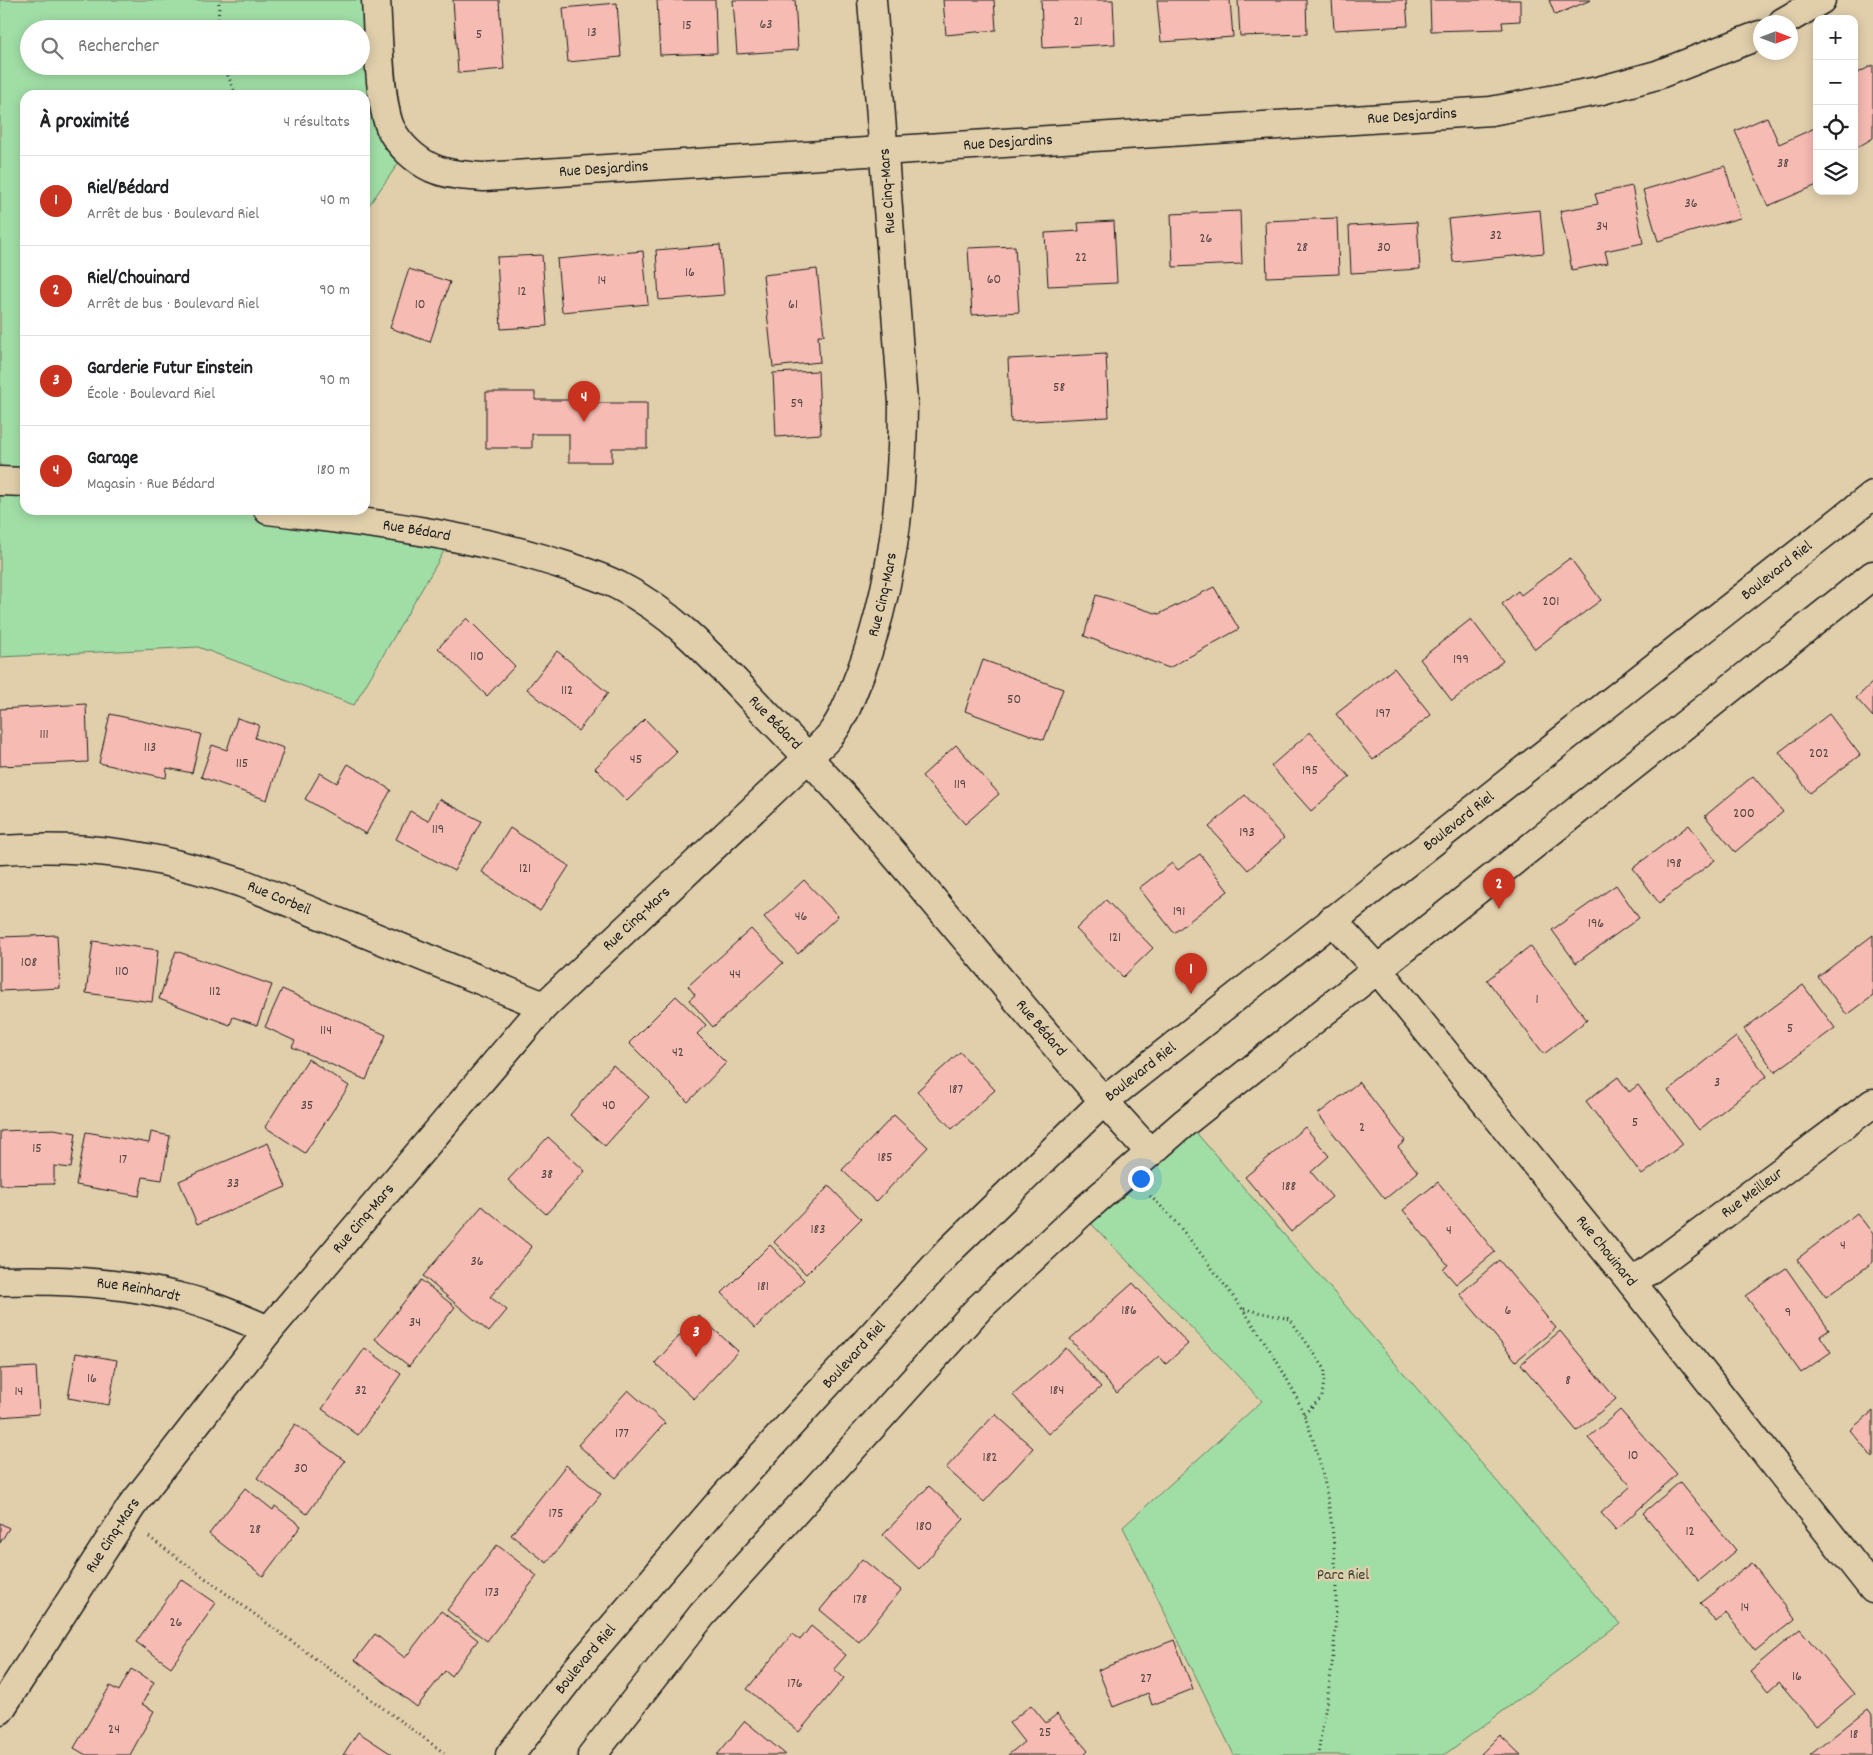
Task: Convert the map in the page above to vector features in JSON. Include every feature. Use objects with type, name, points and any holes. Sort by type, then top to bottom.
[{"type":"street","name":"Rue Desjardins","points":[[376,0],[384,98],[390,128],[407,151],[431,168],[454,174],[484,177],[1491,111],[1598,91],[1656,75],[1753,38]]},
{"type":"street","name":"Rue Cinq-Mars","points":[[0,1710],[124,1519],[269,1330],[544,1006],[809,757],[832,733],[848,704],[879,615],[892,557],[903,451],[903,402],[872,0]]},
{"type":"street","points":[[1795,15],[1821,0]]},
{"type":"street","points":[[0,481],[20,482]]},
{"type":"street","name":"Boulevard Riel","points":[[510,1755],[575,1671],[724,1497],[951,1249],[1104,1101],[1873,495]]},
{"type":"street","name":"Rue Bédard","points":[[304,515],[453,536],[515,550],[617,584],[660,609],[694,638],[809,757],[1150,1152]]},
{"type":"street","points":[[592,1755],[702,1615],[979,1308],[1150,1152],[1873,575]]},
{"type":"street","name":"Rue Corbeil","points":[[0,850],[60,847],[106,851],[149,857],[194,867],[242,883],[544,1006]]},
{"type":"street","name":"Rue Chouinard","points":[[1332,920],[1378,970],[1632,1283],[1873,1589]]},
{"type":"street","name":"Rue Meilleur","points":[[1632,1283],[1873,1103]]},
{"type":"street","name":"Rue Reinhardt","points":[[0,1281],[79,1281],[137,1288],[181,1297],[269,1330]]},
{"type":"path","points":[[218,20],[219,0]]},
{"type":"path","points":[[228,75],[234,90]]},
{"type":"path","points":[[1145,1192],[1167,1211],[1243,1309],[1275,1360],[1304,1414],[1319,1461],[1330,1512],[1335,1566],[1334,1646],[1318,1755]]},
{"type":"path","points":[[1243,1309],[1290,1319],[1325,1369],[1322,1397],[1304,1414]]},
{"type":"path","points":[[124,1519],[447,1755]]},
{"type":"green space","points":[[0,0],[376,0],[407,151],[370,204],[370,90],[20,90],[20,515],[317,515],[453,536],[354,705],[198,647],[0,657]]},
{"type":"green space","name":"Parc Riel","points":[[1187,1122],[1620,1624],[1444,1755],[1234,1755],[1123,1527],[1262,1401],[1081,1213]]},
{"type":"building","points":[[453,0],[499,0],[504,69],[458,73]]},
{"type":"building","points":[[657,0],[715,0],[717,53],[660,55]]},
{"type":"building","points":[[733,0],[795,0],[798,50],[737,54]]},
{"type":"building","points":[[943,0],[994,0],[996,30],[946,35]]},
{"type":"building","points":[[1041,0],[1113,0],[1115,44],[1043,48]]},
{"type":"building","points":[[1157,0],[1230,0],[1233,37],[1161,42]]},
{"type":"building","points":[[1238,0],[1306,0],[1307,34],[1240,36]]},
{"type":"building","points":[[1332,0],[1406,0],[1408,26],[1334,30]]},
{"type":"building","points":[[1430,0],[1520,0],[1520,21],[1502,22],[1503,29],[1431,31]]},
{"type":"building","points":[[1549,0],[1591,0],[1555,15]]},
{"type":"building","points":[[617,3],[621,57],[568,62],[563,8]]},
{"type":"building","points":[[1873,65],[1873,138],[1858,147],[1858,105],[1858,73]]},
{"type":"building","points":[[1767,117],[1779,144],[1813,129],[1813,187],[1768,206],[1735,131]]},
{"type":"building","points":[[1725,166],[1740,218],[1658,241],[1643,190]]},
{"type":"building","points":[[1632,186],[1643,243],[1605,251],[1608,263],[1572,270],[1560,211],[1598,204],[1595,194]]},
{"type":"building","points":[[1540,210],[1544,253],[1453,262],[1448,219]]},
{"type":"building","points":[[1240,211],[1242,264],[1173,267],[1171,214]]},
{"type":"building","points":[[1337,218],[1339,274],[1267,277],[1265,221]]},
{"type":"building","points":[[1114,221],[1117,283],[1048,286],[1045,233],[1079,231],[1078,223]]},
{"type":"building","points":[[1417,222],[1420,269],[1351,273],[1349,226]]},
{"type":"building","points":[[720,245],[724,295],[659,300],[656,250]]},
{"type":"building","points":[[1015,246],[1019,312],[972,315],[968,248]]},
{"type":"building","points":[[643,251],[648,304],[562,312],[557,259]]},
{"type":"building","points":[[542,255],[547,326],[501,329],[497,257]]},
{"type":"building","points":[[409,269],[450,282],[430,342],[390,328]]},
{"type":"building","points":[[817,269],[824,335],[818,335],[820,362],[773,367],[763,275]]},
{"type":"building","points":[[1106,354],[1109,417],[1011,422],[1008,359]]},
{"type":"building","points":[[818,371],[821,434],[776,437],[773,373]]},
{"type":"building","points":[[486,392],[535,392],[535,400],[569,400],[569,392],[594,392],[594,403],[647,403],[647,448],[612,448],[612,462],[569,462],[569,434],[532,434],[532,448],[486,448]]},
{"type":"building","points":[[1570,558],[1601,600],[1535,649],[1502,604],[1518,591],[1521,595]]},
{"type":"building","points":[[1214,587],[1239,629],[1169,668],[1084,636],[1096,595],[1159,614]]},
{"type":"building","points":[[467,618],[515,666],[487,696],[438,648]]},
{"type":"building","points":[[1471,619],[1503,661],[1452,701],[1420,659]]},
{"type":"building","points":[[557,651],[608,693],[578,731],[527,689]]},
{"type":"building","points":[[983,660],[1063,689],[1044,740],[965,711]]},
{"type":"building","points":[[1394,668],[1431,715],[1373,760],[1336,714]]},
{"type":"building","points":[[1873,682],[1873,717],[1856,698]]},
{"type":"building","points":[[86,704],[88,762],[0,766],[0,709]]},
{"type":"building","points":[[110,714],[201,734],[192,773],[167,768],[166,778],[99,763]]},
{"type":"building","points":[[1829,714],[1860,755],[1810,793],[1779,752]]},
{"type":"building","points":[[237,718],[259,725],[255,738],[284,748],[267,800],[201,777],[212,745],[227,750]]},
{"type":"building","points":[[645,719],[677,752],[627,801],[595,768]]},
{"type":"building","points":[[1310,732],[1350,777],[1311,811],[1271,766]]},
{"type":"building","points":[[956,745],[999,794],[965,824],[922,776]]},
{"type":"building","points":[[348,764],[391,790],[366,834],[305,799],[320,773],[337,783]]},
{"type":"building","points":[[1753,776],[1783,812],[1735,852],[1705,816]]},
{"type":"building","points":[[1245,795],[1284,838],[1248,870],[1209,827]]},
{"type":"building","points":[[439,799],[481,821],[454,871],[396,839],[410,811],[428,821]]},
{"type":"building","points":[[1689,825],[1715,860],[1659,903],[1633,868]]},
{"type":"building","points":[[510,828],[569,866],[540,911],[482,872]]},
{"type":"building","points":[[1200,854],[1228,891],[1174,933],[1139,888],[1172,863],[1178,870]]},
{"type":"building","points":[[804,880],[838,916],[798,954],[764,917]]},
{"type":"building","points":[[1616,885],[1639,918],[1576,963],[1552,930]]},
{"type":"building","points":[[1106,900],[1153,948],[1123,977],[1076,929]]},
{"type":"building","points":[[751,929],[783,963],[713,1027],[689,1000],[695,995],[688,986]]},
{"type":"building","points":[[57,935],[60,988],[0,991],[0,937]]},
{"type":"building","points":[[1873,935],[1873,996],[1847,1015],[1818,977]]},
{"type":"building","points":[[93,941],[158,950],[152,1002],[86,993]]},
{"type":"building","points":[[1530,946],[1587,1020],[1544,1054],[1487,980]]},
{"type":"building","points":[[176,951],[272,985],[257,1025],[233,1017],[230,1025],[159,999]]},
{"type":"building","points":[[1803,985],[1835,1028],[1775,1072],[1744,1029]]},
{"type":"building","points":[[282,989],[386,1035],[366,1080],[292,1047],[295,1041],[265,1027]]},
{"type":"building","points":[[676,996],[706,1025],[697,1034],[726,1063],[688,1102],[629,1043]]},
{"type":"building","points":[[1736,1037],[1767,1076],[1699,1130],[1668,1091]]},
{"type":"building","points":[[960,1052],[995,1090],[952,1129],[917,1091]]},
{"type":"building","points":[[308,1059],[349,1086],[305,1153],[265,1127]]},
{"type":"building","points":[[613,1065],[649,1097],[605,1146],[570,1115]]},
{"type":"building","points":[[1618,1077],[1629,1092],[1638,1085],[1683,1144],[1642,1175],[1586,1101]]},
{"type":"building","points":[[1359,1082],[1405,1141],[1398,1147],[1418,1172],[1385,1199],[1318,1114]]},
{"type":"building","points":[[894,1115],[928,1147],[876,1202],[842,1170]]},
{"type":"building","points":[[1305,1127],[1329,1156],[1311,1172],[1332,1197],[1291,1232],[1245,1177]]},
{"type":"building","points":[[54,1129],[76,1133],[71,1168],[54,1166],[54,1184],[0,1185],[0,1131]]},
{"type":"building","points":[[86,1132],[149,1143],[151,1132],[170,1136],[162,1180],[143,1177],[139,1196],[76,1185]]},
{"type":"building","points":[[548,1137],[585,1171],[546,1214],[508,1180]]},
{"type":"building","points":[[268,1143],[286,1187],[197,1224],[179,1181]]},
{"type":"building","points":[[1438,1182],[1495,1252],[1456,1284],[1443,1269],[1448,1265],[1403,1210]]},
{"type":"building","points":[[829,1186],[861,1219],[806,1274],[774,1242]]},
{"type":"building","points":[[482,1206],[532,1247],[490,1297],[507,1310],[489,1332],[423,1276]]},
{"type":"building","points":[[1857,1213],[1873,1234],[1873,1262],[1826,1297],[1797,1259]]},
{"type":"building","points":[[770,1245],[804,1280],[755,1328],[722,1293]]},
{"type":"building","points":[[1499,1260],[1556,1328],[1516,1361],[1460,1294]]},
{"type":"building","points":[[1786,1268],[1829,1330],[1820,1336],[1831,1352],[1801,1373],[1746,1296]]},
{"type":"building","points":[[421,1280],[455,1307],[409,1366],[375,1339]]},
{"type":"building","points":[[1133,1283],[1188,1344],[1166,1364],[1159,1356],[1117,1393],[1070,1339]]},
{"type":"building","points":[[698,1315],[738,1351],[694,1399],[655,1363]]},
{"type":"building","points":[[1560,1331],[1616,1399],[1577,1431],[1521,1364]]},
{"type":"building","points":[[365,1348],[401,1374],[358,1435],[322,1409]]},
{"type":"building","points":[[1066,1348],[1101,1387],[1048,1434],[1013,1395]]},
{"type":"building","points":[[76,1353],[117,1360],[109,1405],[68,1398]]},
{"type":"building","points":[[36,1367],[39,1414],[0,1417],[0,1369]]},
{"type":"building","points":[[628,1390],[665,1423],[616,1478],[578,1445]]},
{"type":"building","points":[[1620,1410],[1677,1474],[1616,1530],[1601,1513],[1631,1486],[1588,1438]]},
{"type":"building","points":[[1873,1411],[1873,1458],[1850,1430]]},
{"type":"building","points":[[995,1414],[1033,1448],[984,1502],[946,1468]]},
{"type":"building","points":[[295,1424],[345,1461],[307,1514],[257,1478]]},
{"type":"building","points":[[566,1465],[601,1494],[547,1563],[511,1535]]},
{"type":"building","points":[[1680,1482],[1736,1550],[1699,1581],[1643,1513]]},
{"type":"building","points":[[929,1486],[964,1519],[919,1569],[883,1535]]},
{"type":"building","points":[[245,1488],[273,1510],[275,1506],[301,1526],[263,1576],[209,1534]]},
{"type":"building","points":[[0,1523],[9,1528],[0,1543]]},
{"type":"building","points":[[497,1545],[537,1576],[487,1641],[447,1610]]},
{"type":"building","points":[[862,1559],[901,1590],[859,1642],[820,1610]]},
{"type":"building","points":[[1752,1563],[1795,1619],[1755,1651],[1726,1613],[1716,1622],[1700,1603]]},
{"type":"building","points":[[181,1579],[216,1603],[171,1667],[136,1642]]},
{"type":"building","points":[[441,1611],[478,1640],[451,1676],[445,1671],[417,1707],[355,1660],[375,1634],[405,1658]]},
{"type":"building","points":[[811,1626],[846,1655],[834,1669],[844,1678],[799,1732],[747,1689],[792,1634],[800,1640]]},
{"type":"building","points":[[1800,1629],[1854,1694],[1816,1726],[1779,1682],[1768,1692],[1750,1671]]},
{"type":"building","points":[[1174,1640],[1193,1689],[1152,1705],[1148,1693],[1113,1707],[1098,1670]]},
{"type":"building","points":[[131,1669],[154,1682],[142,1704],[154,1711],[130,1755],[86,1755],[74,1748],[110,1686],[119,1691]]},
{"type":"building","points":[[1031,1705],[1046,1723],[1057,1714],[1088,1751],[1084,1755],[1008,1755],[1024,1742],[1009,1723]]},
{"type":"building","points":[[1868,1709],[1873,1716],[1873,1755],[1810,1755]]},
{"type":"building","points":[[745,1721],[785,1754],[717,1755]]},
{"type":"building","points":[[358,1732],[393,1755],[343,1755]]},
{"type":"building","points":[[1500,1735],[1521,1755],[1480,1755]]},
{"type":"place","name":"Garage","points":[[584,422]]},
{"type":"place","name":"Riel/Chouinard","points":[[1499,909]]},
{"type":"place","name":"Riel/Bédard","points":[[1191,994]]},
{"type":"place","name":"Garderie Futur Einstein","points":[[696,1357]]}]
